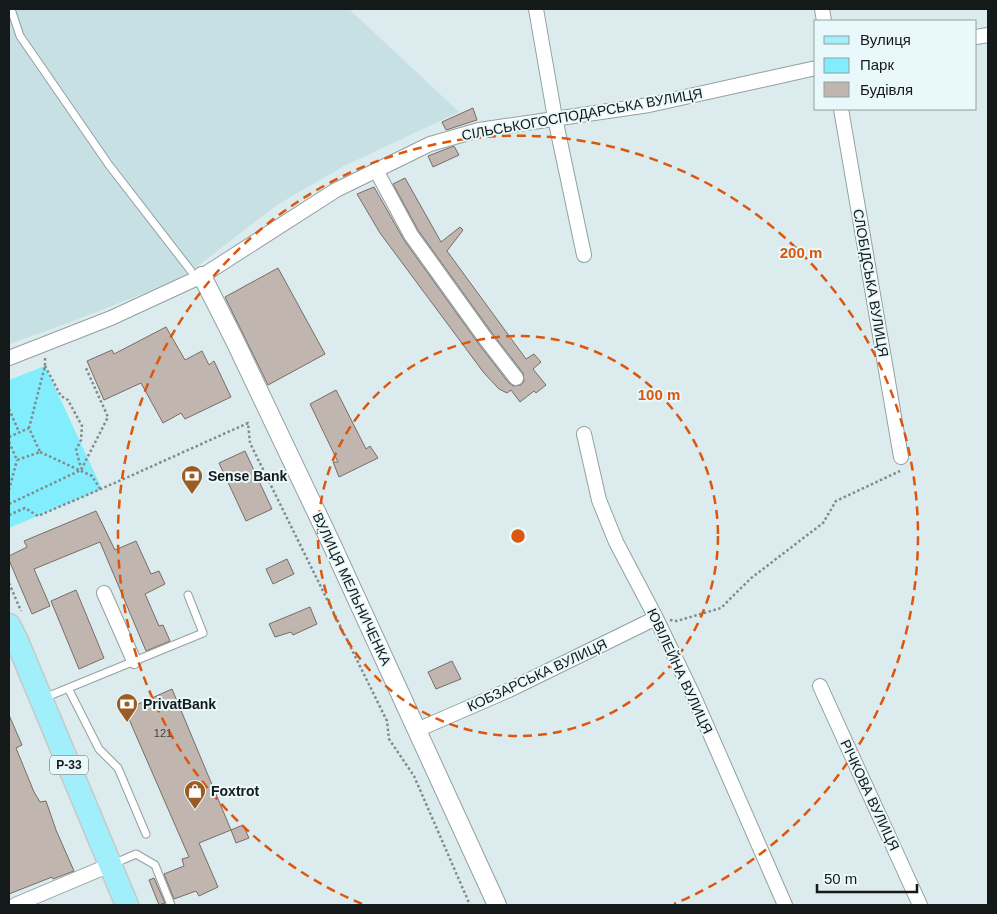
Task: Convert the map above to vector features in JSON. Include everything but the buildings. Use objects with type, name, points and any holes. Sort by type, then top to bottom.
[{"type":"main road","name":"Р-33","points":[[12,637],[41,699],[127,905]]},
{"type":"street","points":[[536,9],[555,118],[584,255]]},
{"type":"street","name":"СІЛЬСЬКОГОСПОДАРСЬКА ВУЛИЦЯ","points":[[9,358],[111,318],[197,274],[336,190],[430,144],[478,130],[648,105],[814,68]]},
{"type":"street","name":"СЛОБІДСЬКА ВУЛИЦЯ","points":[[841,110],[901,457]]},
{"type":"street","points":[[376,170],[410,235],[484,338],[516,378]]},
{"type":"street","name":"ВУЛИЦЯ МЕЛЬНИЧЕНКА","points":[[197,274],[234,338],[497,905]]},
{"type":"street","name":"ЮВІЛЕЙНА ВУЛИЦЯ","points":[[584,434],[599,500],[616,542],[656,618],[694,697],[785,905]]},
{"type":"street","points":[[104,593],[134,661]]},
{"type":"street","name":"КОБЗАРСЬКА ВУЛИЦЯ","points":[[417,730],[509,690],[656,618]]},
{"type":"street","name":"РІЧКОВА ВУЛИЦЯ","points":[[820,686],[920,905]]},
{"type":"street","points":[[15,905],[110,865]]},
{"type":"lane","points":[[11,9],[20,36],[109,165],[197,274]]},
{"type":"lane","points":[[41,699],[203,633],[188,595]]},
{"type":"lane","points":[[68,688],[99,750],[118,768],[146,834]]},
{"type":"lane","points":[[110,865],[136,854],[155,865],[171,905]]},
{"type":"path","points":[[45,344],[45,366],[29,428],[40,452],[92,476],[100,489]]},
{"type":"path","points":[[45,366],[61,396],[68,400],[82,426],[81,440],[76,450],[81,470]]},
{"type":"path","points":[[9,504],[81,470],[108,417],[85,366]]},
{"type":"path","points":[[9,409],[19,432]]},
{"type":"path","points":[[9,515],[25,508],[38,516],[248,423],[250,443],[387,721],[389,739],[414,776],[470,905]]},
{"type":"path","points":[[9,437],[29,428]]},
{"type":"path","points":[[9,442],[17,460],[9,490]]},
{"type":"path","points":[[9,452],[13,450]]},
{"type":"path","points":[[17,460],[40,452]]},
{"type":"path","points":[[656,618],[677,621],[721,608],[750,579],[823,523],[836,501],[902,470],[901,457]]},
{"type":"shaded area","points":[[9,9],[349,9],[459,112],[344,166],[277,205],[191,271],[175,281],[9,344]]},
{"type":"green space","points":[[45,366],[102,489],[9,528],[9,380]]},
{"type":"place","name":"Sense Bank","points":[[192,495]]},
{"type":"place","name":"PrivatBank","points":[[127,723]]},
{"type":"place","name":"Foxtrot","points":[[195,810]]}]
